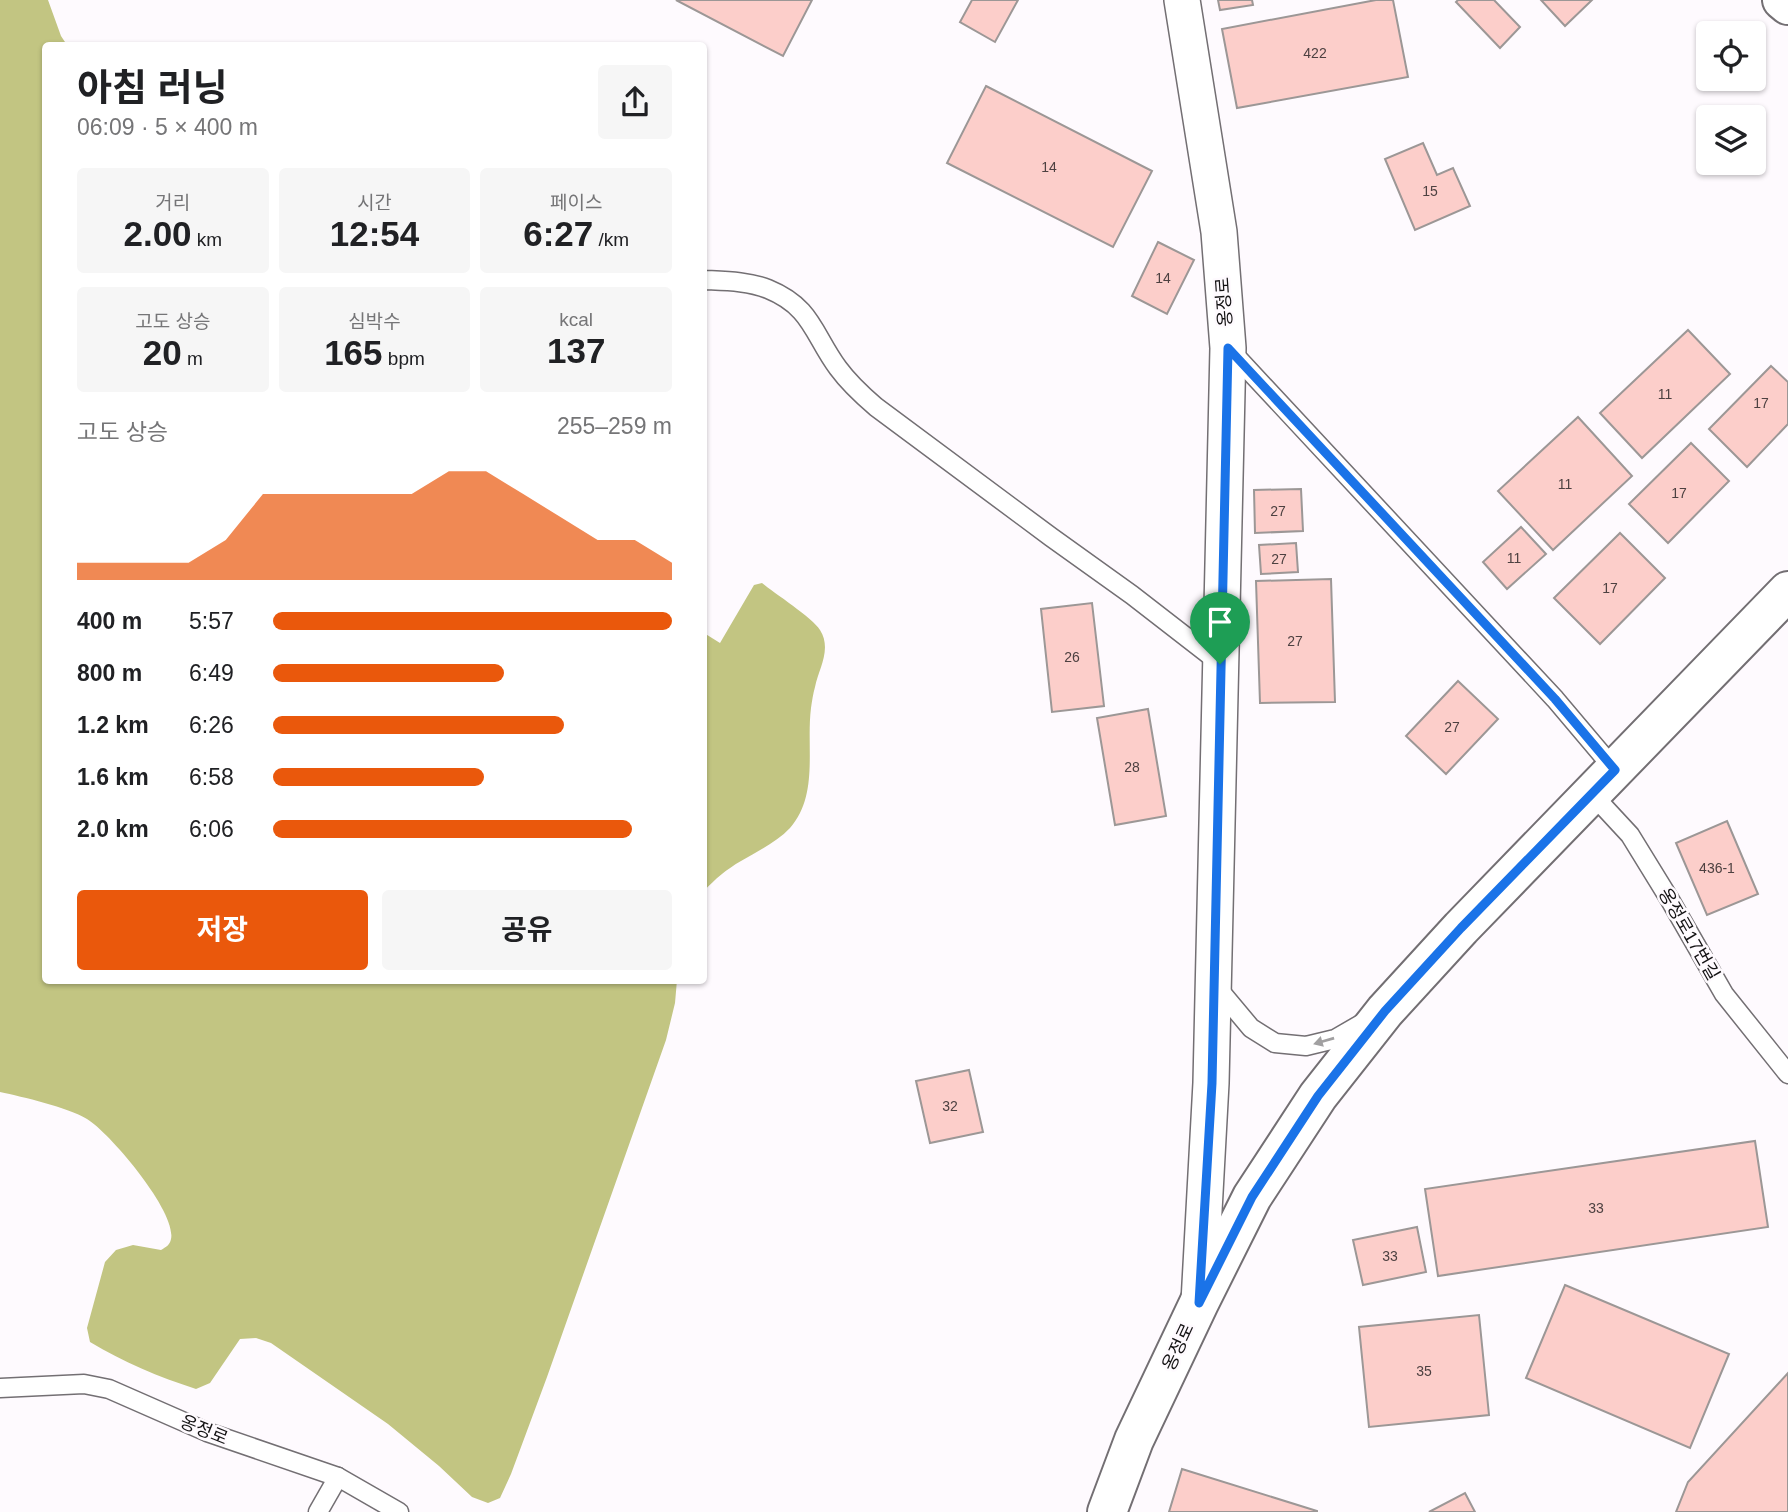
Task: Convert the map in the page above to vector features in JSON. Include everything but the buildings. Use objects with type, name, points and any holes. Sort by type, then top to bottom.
[{"type":"street","name":"옹정로","points":[[1107,1512],[1134,1440],[1199,1303],[1212,1083],[1228,348],[1219,232],[1182,0]]},
{"type":"street","points":[[1782,0],[1788,5]]},
{"type":"street","points":[[1199,1303],[1252,1197],[1318,1096],[1385,1011],[1461,928],[1788,592]]},
{"type":"lane","points":[[707,280],[743,282],[766,288],[786,298],[803,311],[836,366],[852,386],[876,407],[1132,595],[1220,664]]},
{"type":"lane","name":"옹정로17번길","points":[[1228,348],[1555,699],[1630,835],[1724,994],[1788,1074]]},
{"type":"lane","points":[[1214,983],[1251,1028],[1275,1043],[1306,1046],[1335,1039],[1385,1011]]},
{"type":"lane","name":"옹정로","points":[[0,1388],[84,1384],[109,1389],[207,1432],[338,1477],[399,1512]]},
{"type":"lane","points":[[318,1512],[338,1477]]},
{"type":"green space","points":[[0,0],[48,0],[65,42],[42,42],[42,984],[677,984],[666,1040],[547,1377],[500,1498],[488,1503],[472,1497],[388,1424],[271,1343],[256,1338],[240,1339],[210,1383],[196,1389],[142,1368],[90,1342],[87,1328],[105,1262],[116,1250],[133,1245],[161,1250],[168,1246],[171,1239],[170,1227],[164,1211],[140,1174],[111,1140],[87,1119],[68,1110],[0,1092]]},
{"type":"green space","points":[[762,583],[810,619],[820,630],[825,644],[811,708],[808,786],[799,815],[790,828],[773,842],[726,871],[707,888],[707,635],[720,643],[754,585]]},
{"type":"route","points":[[1228,348],[1555,699],[1615,770],[1461,928],[1385,1011],[1318,1096],[1252,1197],[1199,1303],[1212,1083],[1220,664],[1228,348]]}]
